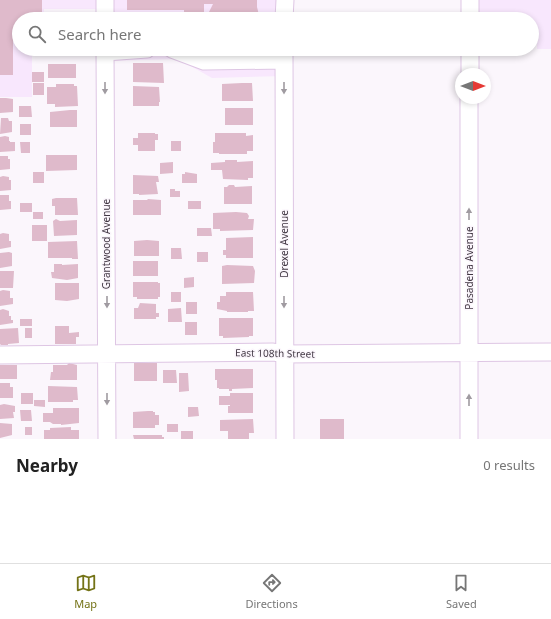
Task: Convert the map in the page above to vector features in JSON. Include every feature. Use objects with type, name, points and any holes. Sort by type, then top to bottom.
[{"type":"street","points":[[105,0],[105,12]]},
{"type":"street","points":[[284,12],[285,0]]},
{"type":"street","points":[[470,0],[470,12]]},
{"type":"street","name":"Grantwood Avenue","points":[[105,56],[107,439]]},
{"type":"street","points":[[191,56],[204,61],[261,56]]},
{"type":"street","name":"Drexel Avenue","points":[[284,56],[285,439]]},
{"type":"street","points":[[470,56],[470,68]]},
{"type":"street","name":"Pasadena Avenue","points":[[469,439],[470,104]]},
{"type":"street","name":"East 108th Street","points":[[0,355],[273,352],[284,354],[551,352]]},
{"type":"shaded area","points":[[0,0],[285,0],[284,12],[104,12],[104,9],[44,9],[44,12],[12,12],[12,56],[32,56],[32,97],[0,97]]},
{"type":"shaded area","points":[[470,0],[551,0],[551,49],[539,49],[539,12],[470,12]]},
{"type":"shaded area","points":[[105,56],[284,56],[284,76],[212,78],[178,59],[105,61]]},
{"type":"building","points":[[0,0],[42,0],[42,12],[12,12],[13,75],[0,75]]},
{"type":"building","points":[[127,0],[257,0],[258,12],[209,12],[213,4],[204,4],[204,12],[184,12],[184,10],[127,10]]},
{"type":"building","points":[[133,63],[163,63],[164,83],[133,82]]},
{"type":"building","points":[[48,64],[76,64],[76,78],[48,78]]},
{"type":"building","points":[[32,72],[44,72],[44,82],[32,82]]},
{"type":"building","points":[[33,83],[44,83],[44,95],[33,95]]},
{"type":"building","points":[[252,83],[253,101],[222,101],[222,84]]},
{"type":"building","points":[[56,84],[74,84],[74,86],[77,86],[78,106],[55,107],[55,104],[47,104],[47,87],[56,87]]},
{"type":"building","points":[[133,86],[159,87],[159,106],[133,106]]},
{"type":"building","points":[[0,98],[13,99],[13,112],[0,113]]},
{"type":"building","points":[[19,106],[31,106],[32,117],[19,117]]},
{"type":"building","points":[[225,108],[253,108],[253,125],[225,125]]},
{"type":"building","points":[[77,110],[77,127],[50,127],[50,112]]},
{"type":"building","points":[[1,118],[8,118],[9,121],[12,121],[12,132],[0,134]]},
{"type":"building","points":[[20,124],[31,124],[31,135],[20,135]]},
{"type":"building","points":[[138,133],[158,134],[158,140],[155,140],[155,151],[138,151],[138,145],[133,145],[133,138],[138,138]]},
{"type":"building","points":[[215,133],[246,133],[246,136],[253,135],[253,151],[247,151],[247,154],[213,153]]},
{"type":"building","points":[[0,137],[9,137],[10,142],[15,142],[15,151],[0,152]]},
{"type":"building","points":[[171,141],[181,141],[181,151],[171,151]]},
{"type":"building","points":[[20,142],[30,142],[30,153],[21,153]]},
{"type":"building","points":[[46,155],[77,155],[77,170],[46,171]]},
{"type":"building","points":[[0,156],[8,156],[8,159],[10,159],[10,169],[0,170]]},
{"type":"building","points":[[225,160],[237,160],[237,162],[253,161],[253,178],[248,178],[248,180],[223,179],[222,170],[211,170],[211,163],[225,162]]},
{"type":"building","points":[[173,162],[173,173],[160,174],[160,163]]},
{"type":"building","points":[[33,172],[44,172],[44,183],[33,183]]},
{"type":"building","points":[[185,172],[197,174],[197,183],[182,183],[182,174],[185,174]]},
{"type":"building","points":[[133,175],[158,176],[159,182],[156,182],[158,194],[133,194]]},
{"type":"building","points":[[0,177],[9,177],[9,180],[11,180],[11,190],[0,191]]},
{"type":"building","points":[[234,185],[235,187],[252,186],[252,204],[224,204],[224,187]]},
{"type":"building","points":[[170,189],[180,191],[180,197],[170,197]]},
{"type":"building","points":[[0,195],[9,195],[11,209],[0,210]]},
{"type":"building","points":[[77,198],[78,215],[55,215],[55,206],[52,206],[52,199]]},
{"type":"building","points":[[133,200],[161,200],[161,215],[133,215]]},
{"type":"building","points":[[188,201],[201,201],[201,209],[188,209]]},
{"type":"building","points":[[20,203],[32,203],[32,212],[20,212]]},
{"type":"building","points":[[33,212],[43,212],[43,219],[33,219]]},
{"type":"building","points":[[213,213],[247,213],[249,216],[248,219],[254,219],[253,230],[220,231],[220,229],[213,229]]},
{"type":"building","points":[[56,219],[60,221],[77,220],[77,235],[54,236],[53,221]]},
{"type":"building","points":[[32,225],[47,225],[47,241],[32,241]]},
{"type":"building","points":[[197,228],[211,228],[212,236],[197,236]]},
{"type":"building","points":[[0,234],[9,234],[11,247],[0,249]]},
{"type":"building","points":[[253,237],[253,258],[226,258],[226,255],[223,255],[223,250],[226,250],[226,238]]},
{"type":"building","points":[[77,241],[78,259],[48,258],[48,242]]},
{"type":"building","points":[[134,241],[159,241],[159,256],[134,256]]},
{"type":"building","points":[[171,248],[181,248],[182,259],[171,259]]},
{"type":"building","points":[[197,252],[208,252],[208,262],[197,262]]},
{"type":"building","points":[[0,253],[12,253],[12,266],[0,268]]},
{"type":"building","points":[[133,261],[158,261],[158,276],[133,276]]},
{"type":"building","points":[[54,264],[78,264],[78,278],[67,280],[52,278],[51,272],[54,272]]},
{"type":"building","points":[[222,266],[253,266],[255,271],[254,283],[222,284]]},
{"type":"building","points":[[0,271],[14,271],[13,288],[0,288]]},
{"type":"building","points":[[194,277],[194,287],[184,288],[184,278]]},
{"type":"building","points":[[133,282],[160,283],[160,297],[158,297],[158,299],[137,299],[137,297],[133,297]]},
{"type":"building","points":[[55,283],[79,283],[79,299],[67,301],[55,300]]},
{"type":"building","points":[[0,291],[10,291],[10,298],[13,298],[13,304],[0,306]]},
{"type":"building","points":[[171,292],[181,292],[181,302],[171,302]]},
{"type":"building","points":[[226,292],[253,292],[254,311],[227,312],[217,309],[217,302],[220,302],[220,296],[226,296]]},
{"type":"building","points":[[186,302],[197,302],[197,314],[186,314]]},
{"type":"building","points":[[140,303],[156,304],[156,313],[159,313],[159,317],[156,317],[156,319],[134,319],[134,308],[138,308]]},
{"type":"building","points":[[181,308],[182,322],[168,322],[168,309]]},
{"type":"building","points":[[3,309],[9,311],[9,316],[11,316],[13,323],[0,325],[0,310]]},
{"type":"building","points":[[219,318],[253,318],[253,336],[223,338],[223,336],[219,336]]},
{"type":"building","points":[[20,319],[32,319],[32,326],[20,326]]},
{"type":"building","points":[[185,322],[197,322],[197,335],[185,335]]},
{"type":"building","points":[[55,326],[69,326],[69,333],[79,332],[79,337],[76,337],[76,344],[55,344]]},
{"type":"building","points":[[18,328],[19,343],[8,345],[0,344],[0,329]]},
{"type":"building","points":[[25,328],[32,328],[32,338],[25,338]]},
{"type":"building","points":[[69,363],[77,365],[77,380],[50,380],[51,372],[53,372],[53,365],[67,365]]},
{"type":"building","points":[[134,363],[157,363],[157,381],[134,381]]},
{"type":"building","points":[[0,365],[17,365],[17,379],[0,379]]},
{"type":"building","points":[[215,369],[253,369],[253,388],[232,389],[232,391],[229,391],[229,389],[217,388]]},
{"type":"building","points":[[163,370],[176,370],[177,383],[163,383]]},
{"type":"building","points":[[179,373],[188,373],[189,391],[179,392]]},
{"type":"building","points":[[0,383],[10,383],[10,387],[13,387],[13,398],[0,398]]},
{"type":"building","points":[[48,386],[77,387],[78,400],[73,400],[73,402],[48,402]]},
{"type":"building","points":[[21,393],[33,393],[33,404],[21,404]]},
{"type":"building","points":[[230,393],[253,393],[253,413],[228,413],[228,406],[230,405],[219,405],[219,396],[230,396]]},
{"type":"building","points":[[34,400],[45,400],[45,407],[34,406]]},
{"type":"building","points":[[4,404],[15,406],[15,412],[13,412],[14,418],[0,419],[0,405]]},
{"type":"building","points":[[188,407],[198,407],[199,416],[188,417]]},
{"type":"building","points":[[53,408],[79,408],[79,423],[61,425],[43,422],[43,413],[53,413]]},
{"type":"building","points":[[20,410],[31,410],[32,421],[21,421]]},
{"type":"building","points":[[133,412],[155,412],[155,415],[159,415],[159,425],[155,425],[155,428],[133,428]]},
{"type":"building","points":[[253,419],[254,433],[249,433],[249,439],[228,439],[228,431],[220,431],[220,420]]},
{"type":"building","points":[[320,419],[344,419],[344,439],[320,439]]},
{"type":"building","points":[[0,423],[12,424],[12,435],[0,438]]},
{"type":"building","points":[[167,424],[178,424],[178,432],[167,432]]},
{"type":"building","points":[[25,427],[32,427],[32,435],[25,435]]},
{"type":"building","points":[[71,427],[71,430],[79,430],[79,439],[44,439],[44,430],[50,430],[50,428]]},
{"type":"building","points":[[181,431],[193,431],[193,439],[181,439]]},
{"type":"building","points":[[133,435],[162,435],[164,439],[134,439]]}]
